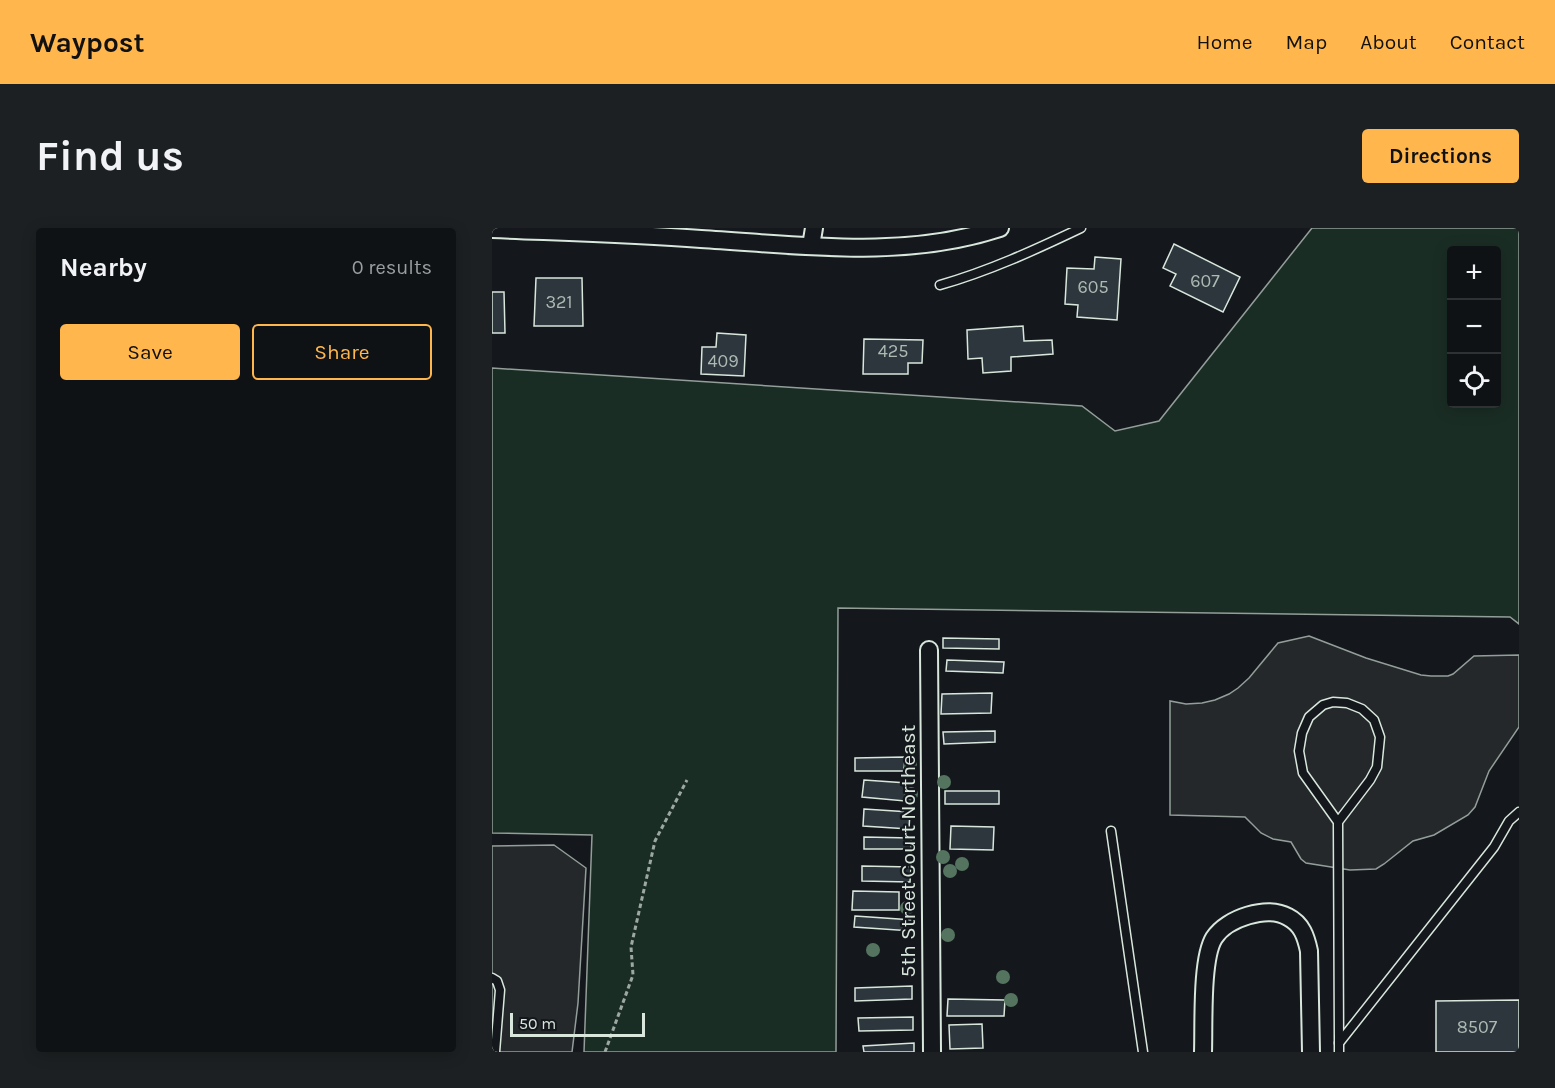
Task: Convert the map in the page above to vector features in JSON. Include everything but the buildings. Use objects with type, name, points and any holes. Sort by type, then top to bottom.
[{"type":"street","points":[[811,246],[814,228]]},
{"type":"street","points":[[492,229],[698,233],[811,246],[901,247],[976,236],[1000,228]]},
{"type":"street","name":"5th Street Court Northeast","points":[[929,650],[932,1052]]},
{"type":"street","points":[[1203,1052],[1205,982],[1208,957],[1214,939],[1227,925],[1237,919],[1273,912],[1288,917],[1298,924],[1305,934],[1309,951],[1311,1052]]},
{"type":"lane","points":[[940,285],[1010,261],[1081,228]]},
{"type":"lane","points":[[1338,822],[1370,780],[1377,766],[1380,736],[1374,720],[1362,710],[1347,703],[1333,702],[1323,705],[1309,717],[1302,733],[1299,751],[1303,773],[1338,822],[1339,1047]]},
{"type":"lane","points":[[1339,1047],[1494,847],[1509,821],[1519,812]]},
{"type":"lane","points":[[1111,831],[1143,1052]]},
{"type":"lane","points":[[492,978],[497,981],[500,990],[495,1052]]},
{"type":"path","points":[[605,1052],[633,975],[631,947],[655,841],[687,780]]},
{"type":"green space","points":[[1312,228],[1519,228],[1519,624],[1510,617],[838,608],[836,1052],[584,1052],[592,835],[492,833],[492,368],[1082,406],[1115,431],[1159,421]]},
{"type":"shaded area","points":[[1309,636],[1366,658],[1431,676],[1453,674],[1474,656],[1519,655],[1519,727],[1489,771],[1475,807],[1468,815],[1434,835],[1413,841],[1376,869],[1350,870],[1306,863],[1291,842],[1273,839],[1261,833],[1245,817],[1170,815],[1170,701],[1186,704],[1202,703],[1229,694],[1249,678],[1278,643]]},
{"type":"shaded area","points":[[554,845],[586,868],[578,1003],[572,1052],[492,1052],[492,846]]}]
